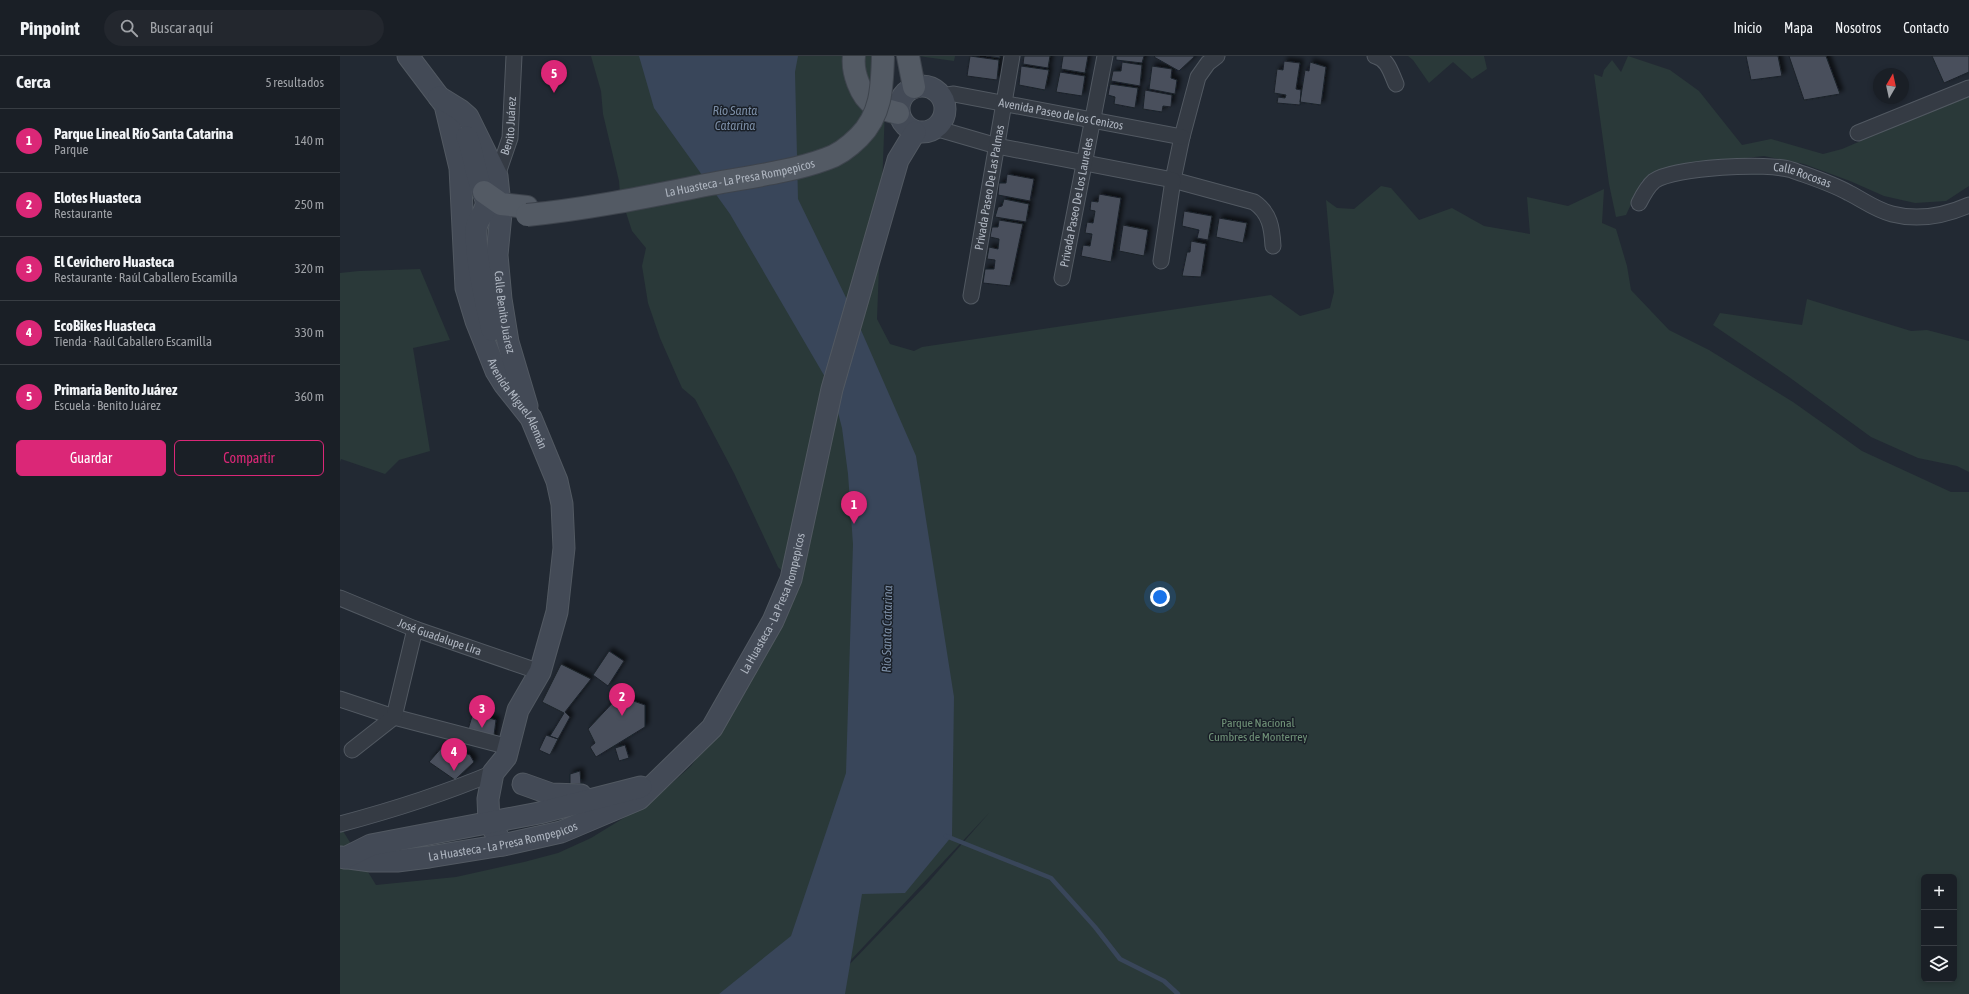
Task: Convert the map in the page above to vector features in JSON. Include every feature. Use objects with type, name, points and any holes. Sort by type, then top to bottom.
[{"type":"main road","name":"Avenida Miguel Alemán","points":[[408,56],[442,101],[460,168],[466,288],[484,345],[504,384],[531,418],[557,481],[562,504],[564,527],[562,576],[557,612],[540,672],[518,710],[503,759],[488,799],[489,822],[503,845]]},
{"type":"main road","points":[[854,56],[856,75],[866,97],[874,105],[898,113]]},
{"type":"main road","name":"La Huasteca - La Presa Rompepicos","points":[[527,211],[594,201],[805,157],[825,150],[851,130],[862,114],[870,95],[875,56]]},
{"type":"main road","name":"La Huasteca - La Presa Rompepicos","points":[[527,211],[596,207],[754,176],[827,159],[844,150],[860,136],[872,119],[881,96],[883,56]]},
{"type":"main road","points":[[908,56],[914,87]]},
{"type":"main road","points":[[914,87],[929,88],[941,96],[945,110],[940,124],[925,130],[904,124],[898,113],[902,97],[914,87]]},
{"type":"main road","points":[[442,101],[460,110],[468,117],[491,196],[476,223],[476,237],[484,291],[504,384]]},
{"type":"main road","name":"La Huasteca - La Presa Rompepicos","points":[[342,857],[372,861],[397,861],[503,845],[561,832],[639,798],[712,728],[773,621],[791,579],[832,389],[898,160],[925,130]]},
{"type":"main road","points":[[491,196],[527,211]]},
{"type":"main road","name":"Calle Benito Juárez","points":[[491,196],[501,300],[508,342],[531,418]]},
{"type":"main road","points":[[503,759],[513,763],[523,784],[548,811],[561,832]]},
{"type":"main road","points":[[523,784],[551,794],[577,796],[616,794]]},
{"type":"main road","name":"La Huasteca - La Presa Rompepicos","points":[[342,857],[371,845],[548,811],[635,788],[650,787]]},
{"type":"main road","points":[[539,838],[548,811]]},
{"type":"street","name":"Benito Juárez","points":[[491,196],[510,138],[514,56]]},
{"type":"street","name":"Privada Paseo De Las Palmas","points":[[971,296],[1012,56]]},
{"type":"street","name":"Privada Paseo De Los Laureles","points":[[1062,278],[1105,56]]},
{"type":"street","points":[[1161,261],[1173,180],[1182,137],[1198,77],[1208,63],[1218,56]]},
{"type":"street","points":[[1375,56],[1381,57],[1387,63],[1396,84]]},
{"type":"street","points":[[1858,133],[1969,88]]},
{"type":"street","name":"Avenida Paseo de los Cenizos","points":[[941,96],[954,94],[1182,137]]},
{"type":"street","points":[[925,130],[997,146],[1173,180],[1254,202],[1260,206],[1268,216],[1272,230],[1273,246]]},
{"type":"street","name":"Calle Rocosas","points":[[1639,203],[1646,190],[1655,181],[1668,175],[1688,171],[1761,166],[1790,169],[1848,192],[1877,209],[1892,214],[1915,218],[1930,217],[1953,212],[1969,205]]},
{"type":"street","name":"José Guadalupe Lira","points":[[340,598],[415,629],[540,672]]},
{"type":"street","points":[[352,750],[394,717],[415,629]]},
{"type":"street","points":[[340,699],[394,717],[503,759]]},
{"type":"street","points":[[340,824],[450,792],[503,759]]},
{"type":"green space","name":"Parque Nacional Cumbres de Monterrey","points":[[591,56],[887,56],[877,319],[890,344],[914,351],[922,347],[1271,295],[1300,316],[1330,308],[1334,292],[1326,200],[1337,208],[1354,209],[1381,186],[1391,188],[1419,220],[1452,208],[1484,226],[1530,234],[1527,197],[1568,206],[1604,189],[1602,223],[1616,229],[1627,266],[1631,290],[1669,330],[1709,350],[1793,402],[1862,451],[1951,492],[1969,492],[1969,994],[821,994],[926,885],[989,813],[819,994],[340,994],[340,826],[376,885],[456,877],[558,853],[591,838],[653,800],[691,766],[708,743],[794,584],[778,567],[734,473],[695,399],[682,388],[660,338],[648,303],[642,266],[646,248],[632,231],[620,194],[619,181],[603,114],[601,91]]},
{"type":"green space","points":[[918,56],[955,56],[954,61]]},
{"type":"green space","points":[[1408,56],[1484,56],[1487,69],[1472,79],[1453,62],[1429,83],[1413,60]]},
{"type":"green space","points":[[1628,56],[1670,70],[1699,91],[1742,145],[1771,139],[1823,154],[1842,149],[1969,95],[1969,186],[1946,201],[1915,203],[1884,196],[1850,181],[1804,164],[1764,156],[1672,166],[1642,181],[1626,215],[1616,217],[1609,184],[1594,74],[1602,77],[1604,70],[1612,60],[1621,72]]},
{"type":"green space","points":[[420,269],[450,340],[413,348],[430,451],[399,460],[385,474],[341,459],[340,462],[340,273]]},
{"type":"green space","points":[[1807,299],[1911,331],[1927,330],[1969,341],[1969,472],[1957,466],[1918,458],[1871,437],[1789,377],[1713,325],[1720,313],[1802,325]]},
{"type":"water","name":"Río Santa Catarina","points":[[639,56],[798,56],[795,72],[798,199],[854,314],[916,456],[954,697],[952,836],[905,893],[862,894],[845,994],[719,994],[791,936],[846,773],[853,544],[848,474],[842,428],[832,389],[730,214],[654,108]]},
{"type":"building","points":[[970,56],[999,60],[997,80],[967,76]]},
{"type":"building","points":[[986,56],[1000,56],[1000,58]]},
{"type":"building","points":[[1024,56],[1050,56],[1048,68],[1023,64]]},
{"type":"building","points":[[1063,56],[1088,56],[1085,73],[1061,69]]},
{"type":"building","points":[[1116,56],[1144,56],[1142,63],[1116,60]]},
{"type":"building","points":[[1746,56],[1778,56],[1782,76],[1751,80]]},
{"type":"building","points":[[1789,56],[1826,56],[1840,94],[1804,100]]},
{"type":"building","points":[[1932,56],[1969,56],[1969,72],[1944,83]]},
{"type":"building","points":[[1154,57],[1194,57],[1179,71]]},
{"type":"building","points":[[1284,61],[1300,63],[1296,89],[1301,90],[1300,105],[1277,103],[1278,97],[1285,98],[1286,95],[1274,93],[1277,69],[1283,70]]},
{"type":"building","points":[[1122,62],[1142,65],[1140,86],[1111,81],[1113,71],[1121,71]]},
{"type":"building","points":[[1310,62],[1326,67],[1321,105],[1300,102],[1305,70],[1309,71]]},
{"type":"building","points":[[1021,66],[1049,70],[1045,90],[1019,85]]},
{"type":"building","points":[[1152,66],[1172,69],[1171,78],[1177,80],[1175,94],[1149,89]]},
{"type":"building","points":[[1060,72],[1085,76],[1082,96],[1056,92]]},
{"type":"building","points":[[1110,84],[1138,88],[1135,108],[1114,104],[1115,97],[1108,95]]},
{"type":"building","points":[[1145,90],[1172,95],[1171,107],[1163,106],[1162,112],[1143,109]]},
{"type":"building","points":[[1007,174],[1034,179],[1030,201],[998,195],[999,183],[1006,183]]},
{"type":"building","points":[[1099,194],[1121,198],[1111,262],[1081,256],[1083,245],[1090,246],[1092,234],[1085,233],[1087,222],[1093,223],[1095,211],[1090,210],[1091,201],[1098,202]]},
{"type":"building","points":[[1004,199],[1029,204],[1026,222],[995,217],[998,207],[1002,206]]},
{"type":"building","points":[[1184,211],[1212,216],[1208,240],[1197,238],[1199,230],[1182,226]]},
{"type":"building","points":[[1219,218],[1247,223],[1243,243],[1216,237]]},
{"type":"building","points":[[999,220],[1023,224],[1010,286],[983,283],[985,269],[994,269],[995,260],[987,259],[989,247],[998,249],[999,239],[990,237],[992,227],[998,227]]},
{"type":"building","points":[[1123,225],[1148,230],[1144,256],[1119,251]]},
{"type":"building","points":[[1191,241],[1206,244],[1201,277],[1182,276],[1187,252],[1190,252]]},
{"type":"building","points":[[609,651],[624,661],[608,686],[593,675]]},
{"type":"building","points":[[561,664],[591,679],[565,712],[570,717],[558,739],[550,736],[564,713],[542,702]]},
{"type":"building","points":[[619,696],[645,705],[645,727],[596,757],[590,747],[595,743],[588,729]]},
{"type":"building","points":[[473,713],[496,720],[493,743],[466,736]]},
{"type":"building","points":[[546,735],[558,739],[550,755],[539,750]]},
{"type":"building","points":[[444,745],[470,755],[474,762],[455,780],[429,762]]},
{"type":"building","points":[[625,745],[629,758],[619,761],[615,748]]},
{"type":"building","points":[[580,771],[581,784],[570,784],[570,774]]},
{"type":"waterway","points":[[946,836],[1051,878],[1095,927],[1120,959],[1164,981],[1178,994]]},
{"type":"place","name":"Primaria Benito Juárez","points":[[554,93]]},
{"type":"place","name":"Parque Lineal Río Santa Catarina","points":[[854,524]]},
{"type":"place","name":"Elotes Huasteca","points":[[622,716]]},
{"type":"place","name":"El Cevichero Huasteca","points":[[482,728]]},
{"type":"place","name":"EcoBikes Huasteca","points":[[454,771]]}]
